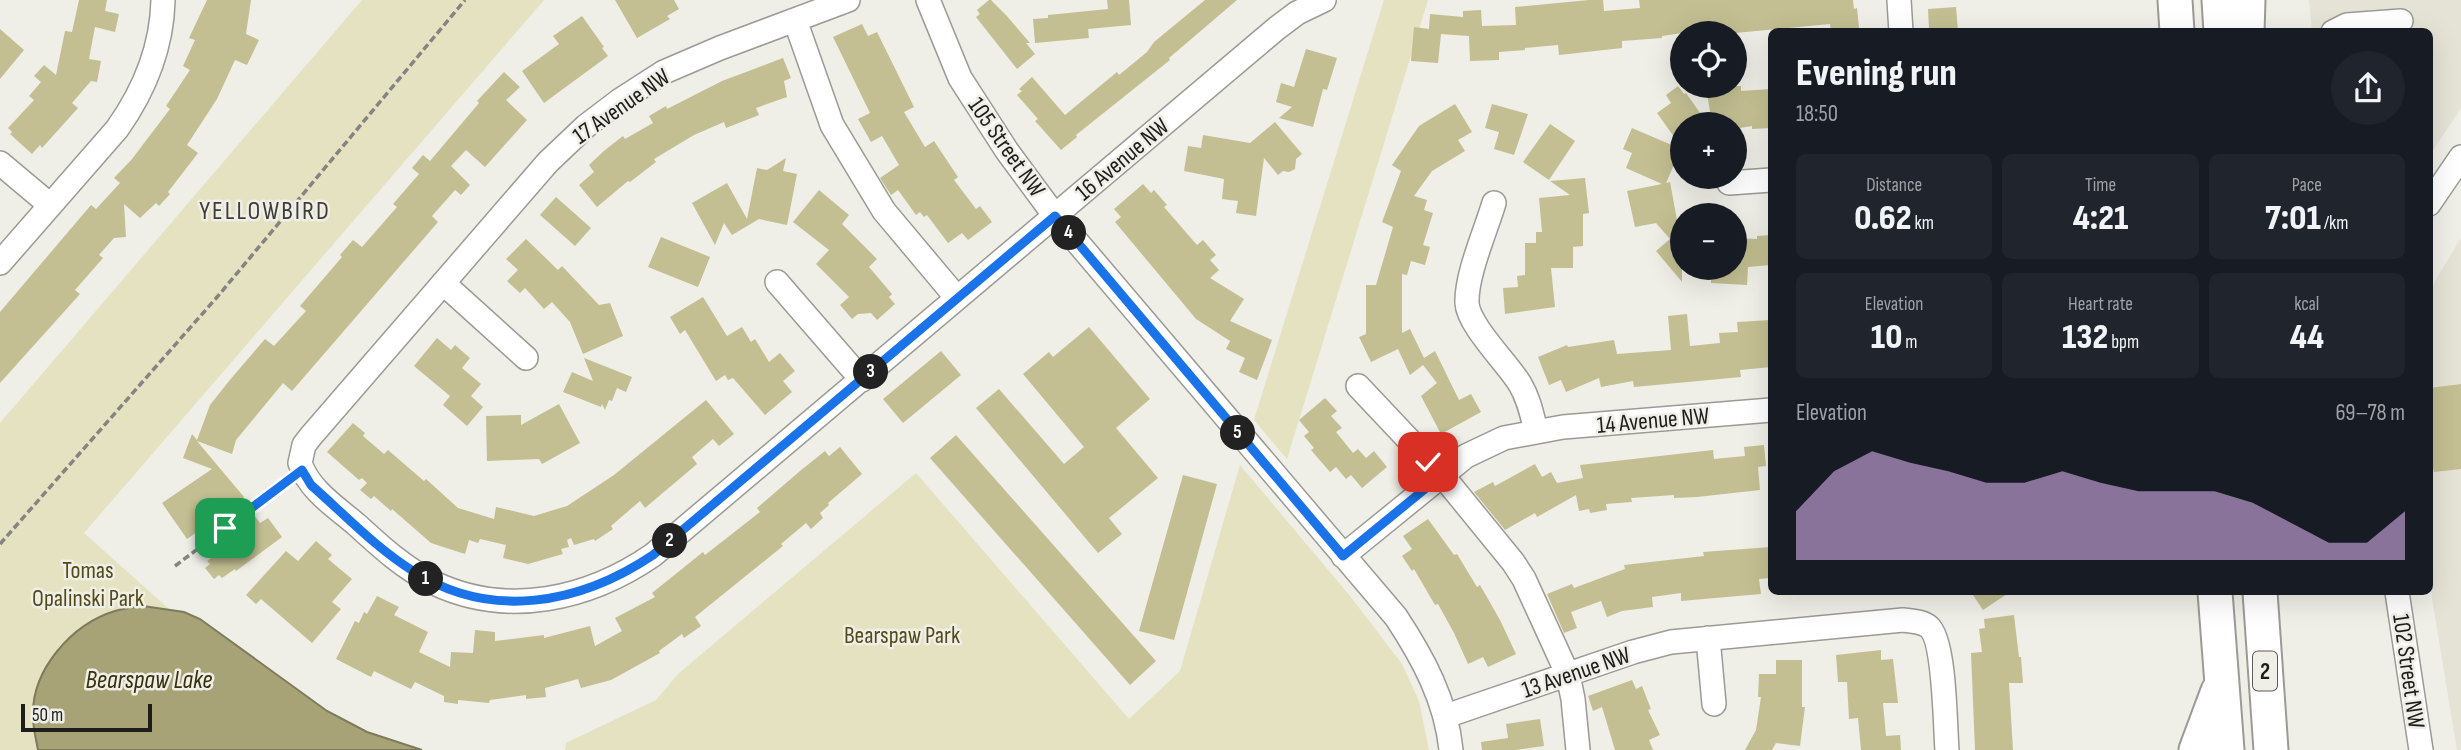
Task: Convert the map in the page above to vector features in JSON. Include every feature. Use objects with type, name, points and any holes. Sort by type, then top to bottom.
[{"type":"highway","points":[[2175,0],[2177,28]]},
{"type":"highway","points":[[2218,0],[2221,28]]},
{"type":"highway","points":[[2247,28],[2248,0]]},
{"type":"highway","name":"2","points":[[2215,595],[2227,750]]},
{"type":"highway","name":"2","points":[[2260,595],[2271,750]]},
{"type":"highway","points":[[2196,750],[2222,679]]},
{"type":"street","points":[[0,263],[131,110],[152,64],[159,36],[163,0]]},
{"type":"street","name":"17 Avenue NW","points":[[301,466],[304,445],[311,436],[548,162],[586,126],[664,72],[848,0]]},
{"type":"street","name":"105 Street NW","points":[[928,0],[960,78],[1000,142],[1055,216],[1396,617],[1428,669],[1446,716],[1451,750]]},
{"type":"street","name":"16 Avenue NW","points":[[301,466],[311,485],[389,554],[436,584],[481,597],[528,602],[574,594],[601,585],[653,555],[1277,28],[1297,13],[1324,0]]},
{"type":"street","points":[[1899,0],[1901,28]]},
{"type":"street","points":[[795,20],[832,125],[884,211],[957,298]]},
{"type":"street","points":[[2342,28],[2401,21]]},
{"type":"street","points":[[2433,198],[2461,157]]},
{"type":"street","points":[[0,163],[50,205]]},
{"type":"street","points":[[1747,182],[1768,180]]},
{"type":"street","points":[[1494,203],[1471,280],[1467,306],[1477,325],[1521,385],[1536,431]]},
{"type":"street","points":[[777,282],[862,380]]},
{"type":"street","points":[[443,283],[526,358]]},
{"type":"street","points":[[1358,386],[1442,475],[1524,579],[1568,675],[1578,750]]},
{"type":"street","name":"14 Avenue NW","points":[[1343,556],[1466,456],[1504,438],[1536,431],[1768,410]]},
{"type":"street","name":"102 Street NW","points":[[2397,595],[2421,750]]},
{"type":"street","name":"13 Avenue NW","points":[[1446,716],[1657,645],[1903,620],[1924,624],[1931,628],[1937,639],[1947,750]]},
{"type":"street","points":[[1708,638],[1714,704]]},
{"type":"path","points":[[0,544],[218,296],[464,0]]},
{"type":"path","points":[[175,566],[301,466]]},
{"type":"shaded area","points":[[2309,0],[2461,0],[2461,108],[2433,150],[2433,28],[2312,28]]},
{"type":"shaded area","points":[[2461,238],[2461,750],[2457,750],[2431,595],[2435,281]]},
{"type":"green space","name":"Tomas Opalinski Park","points":[[362,0],[544,0],[84,533],[169,609],[142,606],[46,674],[37,689],[34,706],[38,750],[0,750],[0,423]]},
{"type":"green space","points":[[1384,0],[1428,0],[1287,459],[1254,420]]},
{"type":"green space","name":"Bearspaw Park","points":[[1240,465],[1350,596],[1402,664],[1419,701],[1429,750],[565,750],[566,743],[656,700],[678,674],[916,473],[1129,719],[1180,671]]},
{"type":"water","name":"Bearspaw Lake","points":[[143,606],[184,612],[200,619],[327,711],[367,732],[422,750],[38,750],[33,721],[34,699],[39,682],[57,651],[84,626],[99,617],[118,610]]},
{"type":"building","points":[[79,0],[107,0],[105,11],[119,14],[115,32],[95,27],[89,59],[101,61],[97,82],[91,81],[72,103],[78,108],[42,148],[40,145],[32,154],[10,134],[12,132],[8,128],[34,100],[29,96],[41,82],[34,76],[44,65],[56,75],[65,31],[72,32]]},
{"type":"building","points":[[207,0],[251,0],[246,34],[259,40],[247,65],[235,60],[217,99],[187,145],[198,153],[168,192],[170,194],[159,206],[156,203],[140,218],[124,204],[126,237],[114,238],[99,255],[103,258],[75,290],[80,294],[0,383],[0,312],[91,205],[96,209],[120,183],[114,178],[170,109],[166,106],[190,70],[183,66],[195,40],[189,38]]},
{"type":"building","points":[[615,0],[674,0],[679,9],[667,16],[670,19],[637,38]]},
{"type":"building","points":[[989,0],[1030,43],[1026,43],[1035,54],[1017,69],[976,17],[980,14],[977,10]]},
{"type":"building","points":[[1107,0],[1129,0],[1131,25],[1088,29],[1089,38],[1035,43],[1033,19],[1108,9]]},
{"type":"building","points":[[1205,0],[1237,0],[1169,58],[1170,60],[1061,150],[1035,121],[1038,119],[1017,95],[1022,91],[1019,89],[1032,77],[1065,115],[1117,72],[1119,75],[1147,52],[1154,42]]},
{"type":"building","points":[[1589,0],[1603,0],[1604,11],[1640,8],[1639,0],[1853,0],[1854,9],[1857,8],[1859,28],[1831,28],[1830,24],[1747,32],[1747,21],[1670,21],[1670,35],[1662,38],[1622,41],[1622,48],[1559,55],[1558,45],[1499,52],[1499,60],[1470,61],[1469,36],[1441,34],[1438,63],[1411,61],[1414,27],[1429,29],[1430,14],[1463,17],[1463,11],[1481,10],[1482,26],[1516,25],[1515,7]]},
{"type":"building","points":[[1956,7],[1958,28],[1929,28],[1928,9]]},
{"type":"building","points":[[582,16],[608,56],[544,103],[522,71],[559,44],[553,36]]},
{"type":"building","points":[[862,24],[868,36],[877,32],[914,107],[904,112],[925,147],[934,141],[958,177],[954,180],[976,209],[980,206],[992,222],[968,240],[962,233],[948,243],[927,215],[924,217],[920,212],[916,215],[898,190],[891,195],[880,178],[899,165],[882,136],[871,142],[858,119],[870,113],[833,37]]},
{"type":"building","points":[[0,29],[24,50],[0,79]]},
{"type":"building","points":[[1306,49],[1337,58],[1327,90],[1323,89],[1313,127],[1279,118],[1292,107],[1276,102],[1281,83],[1294,87]]},
{"type":"building","points":[[783,58],[791,78],[784,81],[787,97],[756,108],[759,115],[726,128],[724,122],[694,135],[654,159],[656,162],[597,207],[579,185],[594,172],[589,165],[605,150],[623,136],[625,139],[653,123],[649,116],[722,81]]},
{"type":"building","points":[[504,72],[520,87],[506,100],[527,120],[485,167],[466,150],[451,166],[470,185],[461,195],[455,190],[432,216],[438,222],[292,391],[283,383],[236,440],[232,454],[197,441],[244,497],[242,499],[260,523],[268,518],[282,537],[236,571],[235,569],[222,578],[219,575],[214,579],[205,568],[210,564],[207,561],[215,555],[197,532],[187,539],[162,503],[212,469],[183,458],[192,434],[197,440],[210,405],[229,381],[265,339],[274,346],[306,311],[300,306],[353,240],[362,247],[397,207],[393,204],[419,174],[412,168],[423,155],[430,161],[479,103],[477,101]]},
{"type":"building","points":[[1768,89],[1768,128],[1747,127],[1747,112],[1710,112],[1708,98],[1747,98],[1747,91]]},
{"type":"building","points":[[1670,92],[1670,98],[1690,98],[1699,112],[1670,112],[1670,131],[1657,113],[1671,103],[1666,95]]},
{"type":"building","points":[[1455,104],[1472,132],[1458,140],[1465,151],[1432,171],[1414,196],[1427,200],[1424,210],[1433,213],[1423,245],[1430,247],[1425,265],[1411,261],[1407,275],[1402,274],[1402,333],[1410,329],[1424,358],[1435,351],[1459,400],[1471,394],[1481,412],[1441,434],[1421,396],[1437,383],[1423,365],[1410,375],[1398,349],[1371,362],[1359,337],[1366,334],[1366,285],[1376,285],[1393,227],[1382,222],[1401,171],[1392,165],[1419,126]]},
{"type":"building","points":[[1492,104],[1528,114],[1514,155],[1494,149],[1499,132],[1485,128]]},
{"type":"building","points":[[1275,122],[1302,154],[1296,159],[1295,169],[1283,171],[1278,175],[1264,158],[1256,216],[1236,213],[1238,201],[1222,199],[1224,179],[1184,171],[1188,146],[1201,148],[1203,135],[1250,143]]},
{"type":"building","points":[[1550,124],[1575,141],[1549,180],[1523,162]]},
{"type":"building","points":[[1632,128],[1670,144],[1670,174],[1666,183],[1670,182],[1674,203],[1670,203],[1670,239],[1656,223],[1635,227],[1627,191],[1662,184],[1626,168],[1632,153],[1623,149]]},
{"type":"building","points":[[786,158],[783,171],[797,174],[787,225],[759,219],[732,235],[724,223],[715,245],[692,203],[727,183],[747,219],[757,168],[767,170]]},
{"type":"building","points":[[1585,178],[1589,213],[1583,214],[1583,246],[1573,247],[1573,268],[1551,268],[1555,307],[1505,314],[1503,288],[1518,287],[1517,276],[1525,275],[1525,243],[1536,243],[1536,232],[1542,232],[1539,198],[1570,195],[1550,181]]},
{"type":"building","points":[[1143,184],[1151,193],[1154,190],[1167,205],[1164,207],[1197,245],[1203,240],[1216,255],[1210,260],[1219,270],[1210,278],[1244,299],[1230,321],[1272,340],[1257,380],[1239,372],[1245,358],[1226,349],[1230,341],[1196,319],[1115,222],[1121,217],[1114,209]]},
{"type":"building","points":[[819,190],[849,215],[842,224],[877,259],[869,267],[892,294],[889,297],[895,304],[877,320],[871,313],[858,314],[852,319],[840,305],[849,297],[816,264],[829,250],[793,222]]},
{"type":"building","points":[[556,197],[591,228],[575,246],[540,215]]},
{"type":"building","points":[[1768,235],[1768,265],[1748,267],[1747,285],[1711,283],[1711,280],[1747,280],[1747,239],[1757,239],[1757,236]]},
{"type":"building","points":[[661,237],[710,257],[698,287],[648,267]]},
{"type":"building","points":[[526,239],[558,270],[562,266],[599,305],[610,303],[623,336],[583,354],[570,322],[552,302],[544,309],[525,288],[520,293],[507,281],[518,270],[506,259]]},
{"type":"building","points":[[1670,239],[1670,268],[1656,251]]},
{"type":"building","points":[[703,297],[727,336],[742,327],[751,342],[755,339],[769,362],[780,353],[795,371],[783,381],[792,392],[765,415],[733,378],[728,380],[725,375],[716,381],[685,330],[680,334],[670,317]]},
{"type":"building","points":[[1687,314],[1690,346],[1720,343],[1719,333],[1738,332],[1737,322],[1768,320],[1768,367],[1740,370],[1741,377],[1634,387],[1633,381],[1601,387],[1599,378],[1566,392],[1561,380],[1549,385],[1538,357],[1567,345],[1614,340],[1617,354],[1671,350],[1668,316]]},
{"type":"building","points":[[1089,327],[1150,399],[1116,428],[1158,478],[1109,518],[1122,534],[1098,553],[976,408],[999,389],[1064,464],[1084,447],[1023,374],[1049,352],[1053,357]]},
{"type":"building","points":[[437,338],[451,350],[455,345],[470,358],[462,368],[481,384],[471,396],[483,407],[467,426],[443,405],[450,396],[414,366]]},
{"type":"building","points":[[941,351],[961,375],[903,423],[883,399]]},
{"type":"building","points":[[584,358],[632,377],[626,392],[617,388],[605,410],[602,404],[601,407],[563,392],[572,372],[593,381]]},
{"type":"building","points":[[2461,384],[2461,469],[2434,472],[2433,388]]},
{"type":"building","points":[[1325,398],[1337,411],[1331,416],[1342,428],[1336,432],[1353,453],[1358,449],[1366,458],[1374,451],[1387,467],[1362,488],[1351,475],[1346,479],[1336,467],[1330,472],[1311,450],[1314,448],[1304,436],[1309,432],[1299,420]]},
{"type":"building","points":[[706,400],[734,434],[719,446],[713,439],[692,457],[697,464],[645,508],[640,501],[611,526],[613,529],[595,541],[594,539],[574,545],[571,538],[567,540],[569,547],[561,549],[563,554],[528,564],[503,558],[506,545],[480,539],[478,543],[469,540],[465,554],[431,543],[392,509],[391,511],[374,496],[371,499],[360,490],[367,483],[362,478],[359,480],[327,452],[353,423],[365,433],[363,436],[384,454],[388,450],[458,508],[494,519],[496,507],[534,516],[567,506],[614,475]]},
{"type":"building","points":[[559,404],[580,443],[542,464],[539,459],[487,461],[486,416],[521,415],[521,425]]},
{"type":"building","points":[[956,435],[1156,661],[1130,685],[930,458]]},
{"type":"building","points":[[1764,445],[1766,466],[1758,467],[1760,490],[1697,497],[1674,498],[1674,495],[1631,498],[1632,502],[1606,504],[1607,510],[1590,513],[1589,509],[1579,511],[1576,495],[1537,517],[1535,513],[1505,530],[1474,492],[1493,482],[1495,486],[1535,464],[1542,477],[1551,472],[1557,483],[1583,478],[1580,465],[1713,450],[1714,459],[1745,456],[1744,447]]},
{"type":"building","points":[[840,447],[862,474],[828,503],[820,513],[823,518],[811,529],[806,523],[781,544],[783,546],[695,617],[701,626],[684,638],[682,634],[659,651],[660,653],[611,680],[581,688],[578,679],[545,688],[546,697],[526,699],[526,695],[490,700],[489,703],[458,700],[458,704],[444,702],[444,696],[415,682],[411,689],[374,671],[371,677],[336,659],[355,621],[359,623],[364,612],[367,614],[377,596],[399,607],[394,615],[428,632],[419,652],[450,667],[451,652],[473,653],[475,630],[495,632],[495,641],[544,635],[544,638],[590,626],[595,646],[622,631],[615,618],[655,597],[652,593],[703,552],[705,555],[760,512],[757,508],[800,471],[825,451],[829,456]]},
{"type":"building","points":[[1183,475],[1217,484],[1174,640],[1139,631]]},
{"type":"building","points":[[1428,519],[1454,555],[1457,554],[1477,587],[1480,585],[1516,654],[1488,667],[1483,657],[1468,664],[1438,604],[1435,605],[1414,569],[1412,571],[1402,556],[1412,549],[1403,536]]},
{"type":"building","points":[[316,541],[332,555],[328,559],[352,579],[332,602],[341,609],[312,643],[261,599],[256,604],[246,595],[286,551],[298,561]]},
{"type":"building","points":[[1768,547],[1768,578],[1759,579],[1761,594],[1681,601],[1681,593],[1652,597],[1653,607],[1622,611],[1607,617],[1601,601],[1571,612],[1577,628],[1564,633],[1547,594],[1572,584],[1574,588],[1625,569],[1624,565],[1704,556],[1703,552]]},
{"type":"building","points":[[1973,595],[2006,595],[1983,610]]},
{"type":"building","points":[[2014,615],[2023,683],[2009,683],[2013,750],[1975,750],[1971,653],[1982,652],[1979,629],[1985,628],[1984,619]]},
{"type":"building","points":[[1881,650],[1881,660],[1893,659],[1898,703],[1883,703],[1886,736],[1900,735],[1901,750],[1861,750],[1858,718],[1849,719],[1847,682],[1838,682],[1836,655]]},
{"type":"building","points":[[1776,660],[1802,660],[1802,707],[1805,707],[1800,746],[1776,743],[1772,750],[1745,750],[1756,730],[1761,697],[1758,697],[1759,674],[1776,674]]},
{"type":"building","points":[[1632,680],[1636,689],[1642,686],[1651,709],[1648,710],[1660,735],[1649,740],[1653,750],[1615,750],[1602,707],[1593,711],[1588,696]]},
{"type":"building","points":[[1540,719],[1544,746],[1515,750],[1482,750],[1481,742],[1508,738],[1506,724]]},
{"type":"district","name":"YELLOWBIRD","points":[[265,210]]},
{"type":"route","points":[[225,528],[302,470],[311,485],[389,554],[436,584],[481,597],[528,602],[574,594],[601,585],[653,555],[1055,216],[1343,556],[1442,475],[1428,462]]}]
